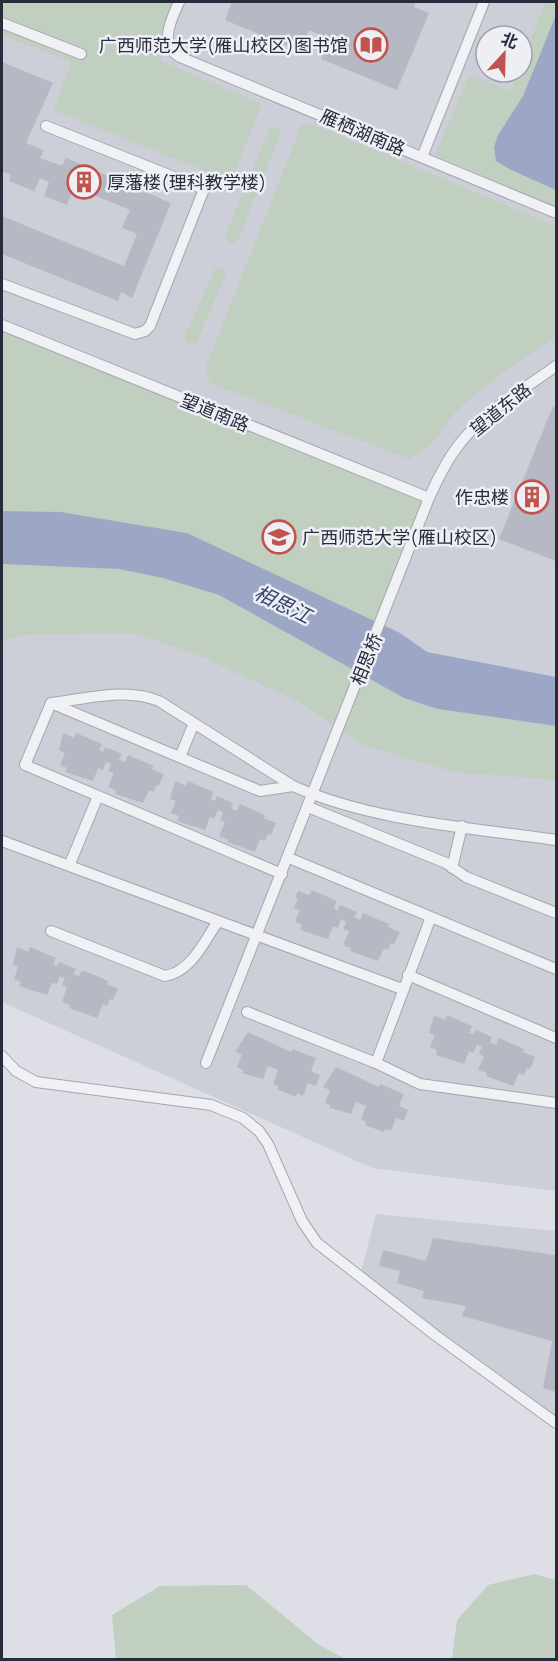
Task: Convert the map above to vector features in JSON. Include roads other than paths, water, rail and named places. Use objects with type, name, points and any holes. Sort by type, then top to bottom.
[{"type":"street","name":"雁栖湖南路","points":[[179,2],[168,33],[170,49],[180,57],[556,213]]},
{"type":"street","points":[[423,157],[484,2]]},
{"type":"street","points":[[2,23],[81,54]]},
{"type":"street","points":[[2,284],[135,334],[145,332],[150,326],[204,189],[46,126]]},
{"type":"street","name":"望道南路","points":[[2,325],[429,498]]},
{"type":"street","name":"望道东路","points":[[380,624],[429,498],[446,462],[474,428],[556,366]]},
{"type":"street","name":"相思桥","points":[[206,1063],[380,624]]},
{"type":"street","points":[[51,703],[139,694],[159,701],[293,786],[313,795],[389,814],[556,840]]},
{"type":"street","points":[[51,703],[260,791],[293,786]]},
{"type":"street","points":[[51,703],[25,765],[282,874]]},
{"type":"street","points":[[180,757],[194,723]]},
{"type":"street","points":[[69,866],[98,796]]},
{"type":"street","points":[[308,807],[452,868],[466,877],[556,913]]},
{"type":"street","points":[[452,868],[462,826]]},
{"type":"street","points":[[2,841],[402,989]]},
{"type":"street","points":[[289,858],[556,969]]},
{"type":"street","points":[[376,1062],[431,917]]},
{"type":"street","points":[[51,931],[165,976],[178,974],[185,967],[218,921]]},
{"type":"street","points":[[408,975],[556,1038]]},
{"type":"street","points":[[247,1012],[376,1062],[420,1084],[556,1103]]},
{"type":"street","points":[[2,1056],[16,1071],[36,1082],[211,1105],[243,1118],[259,1131],[268,1144],[303,1221],[317,1243],[408,1314],[556,1423]]},
{"type":"water","points":[[556,15],[556,190],[496,161],[494,147],[498,135],[523,96],[528,84],[534,84],[534,69]]},
{"type":"water","name":"相思江","points":[[2,511],[61,512],[187,533],[400,633],[427,652],[556,677],[556,726],[438,709],[404,698],[219,595],[163,578],[119,569],[2,564]]},
{"type":"place","name":"广西师范大学(雁山校区)图书馆","points":[[371,45]]},
{"type":"place","name":"厚藩楼(理科教学楼)","points":[[84,182]]},
{"type":"place","name":"作忠楼","points":[[532,497]]},
{"type":"place","name":"广西师范大学(雁山校区)","points":[[279,537]]}]
